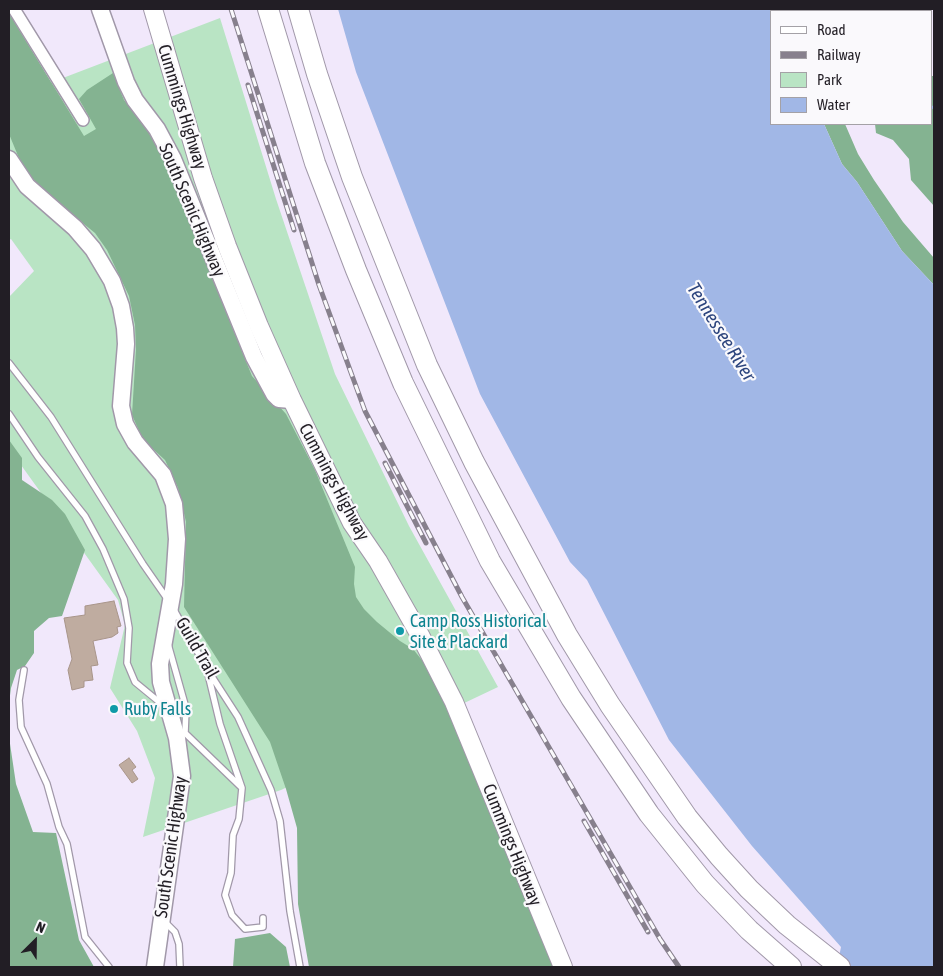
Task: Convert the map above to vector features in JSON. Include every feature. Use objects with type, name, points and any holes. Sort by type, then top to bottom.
[{"type":"highway","points":[[268,9],[315,163],[356,270],[403,383],[490,561],[571,698],[648,814],[705,884],[749,930],[791,967]]},
{"type":"highway","points":[[298,9],[317,74],[352,177],[388,271],[427,365],[474,462],[522,553],[610,705],[687,817],[749,889],[787,925],[834,963]]},
{"type":"main road","name":"South Scenic Highway","points":[[100,9],[126,82],[135,100],[157,129],[173,159],[254,357],[274,394],[279,399],[292,400]]},
{"type":"main road","name":"Cummings Highway","points":[[153,9],[203,178],[227,246],[292,400],[352,523],[378,561],[421,637],[466,729],[517,859],[563,967]]},
{"type":"main road","name":"South Scenic Highway","points":[[9,159],[27,186],[75,228],[93,249],[107,271],[117,292],[121,306],[126,344],[122,406],[125,424],[135,442],[163,475],[175,510],[177,539],[171,605],[160,664],[168,710],[181,735],[182,776],[181,795],[155,967]]},
{"type":"street","points":[[14,9],[83,120]]},
{"type":"lane","name":"Guild Trail","points":[[9,364],[51,417],[143,564],[171,605],[207,669],[238,717],[271,790],[280,821],[290,911],[300,967]]},
{"type":"lane","points":[[9,414],[62,489],[85,516],[103,549],[124,599],[129,628],[126,662],[135,682],[168,710]]},
{"type":"lane","points":[[164,635],[174,659],[186,708],[181,735],[242,788]]},
{"type":"lane","points":[[207,669],[220,724],[242,788],[239,820],[233,835],[231,873],[225,895],[232,915],[245,928],[263,927],[262,918]]},
{"type":"lane","points":[[24,670],[19,700],[21,727],[47,784],[59,826],[67,844],[85,937],[109,967]]},
{"type":"lane","points":[[162,918],[175,932],[179,944],[180,967]]},
{"type":"green space","points":[[9,13],[84,136],[96,129],[79,99],[87,90],[113,73],[124,100],[143,123],[164,159],[252,376],[286,414],[315,470],[355,567],[354,584],[356,597],[364,609],[377,622],[413,649],[433,674],[558,967],[309,967],[298,904],[297,828],[286,789],[270,742],[184,607],[186,522],[178,488],[165,460],[143,440],[132,415],[136,349],[135,325],[129,296],[107,250],[95,233],[47,194],[33,179],[21,163],[9,134]]},
{"type":"green space","points":[[220,18],[276,199],[335,374],[409,526],[498,687],[281,790],[143,837],[155,778],[137,731],[110,688],[125,625],[118,600],[21,465],[9,452],[9,297],[34,271],[11,239],[9,240],[9,74],[21,94]]},
{"type":"green space","points":[[934,76],[934,206],[911,180],[909,159],[893,140],[876,133],[875,125],[933,125]]},
{"type":"green space","points":[[824,125],[845,125],[858,154],[874,180],[903,222],[934,258],[934,285],[902,251],[857,182],[842,164]]},
{"type":"green space","points":[[9,440],[22,458],[22,480],[52,500],[65,514],[85,550],[62,616],[49,618],[34,631],[34,653],[25,666],[17,670],[11,688],[9,703]]},
{"type":"green space","points":[[9,737],[16,784],[33,832],[56,833],[79,940],[94,967],[9,967]]},
{"type":"green space","points":[[270,933],[286,947],[290,967],[233,967],[235,939]]},
{"type":"water","name":"Tennessee River","points":[[338,9],[779,9],[770,10],[770,125],[824,125],[842,164],[857,182],[902,251],[934,285],[934,967],[837,967],[841,947],[752,846],[669,740],[587,580],[570,562],[480,394],[356,72]]},
{"type":"building","points":[[114,601],[121,626],[117,627],[118,633],[112,637],[93,641],[98,665],[91,666],[93,680],[84,681],[84,687],[72,690],[68,670],[72,659],[64,618],[85,615],[85,606]]},
{"type":"building","points":[[129,758],[136,767],[132,770],[138,779],[132,783],[119,765]]},
{"type":"railway","points":[[231,9],[319,285],[365,411],[462,597],[660,939],[679,967]]},
{"type":"railway","points":[[248,85],[294,230]]},
{"type":"railway","points":[[385,463],[426,543]]},
{"type":"railway","points":[[584,821],[648,932]]},
{"type":"place","name":"Camp Ross Historical Site & Plackard","points":[[400,631]]},
{"type":"place","name":"Ruby Falls","points":[[114,709]]}]
